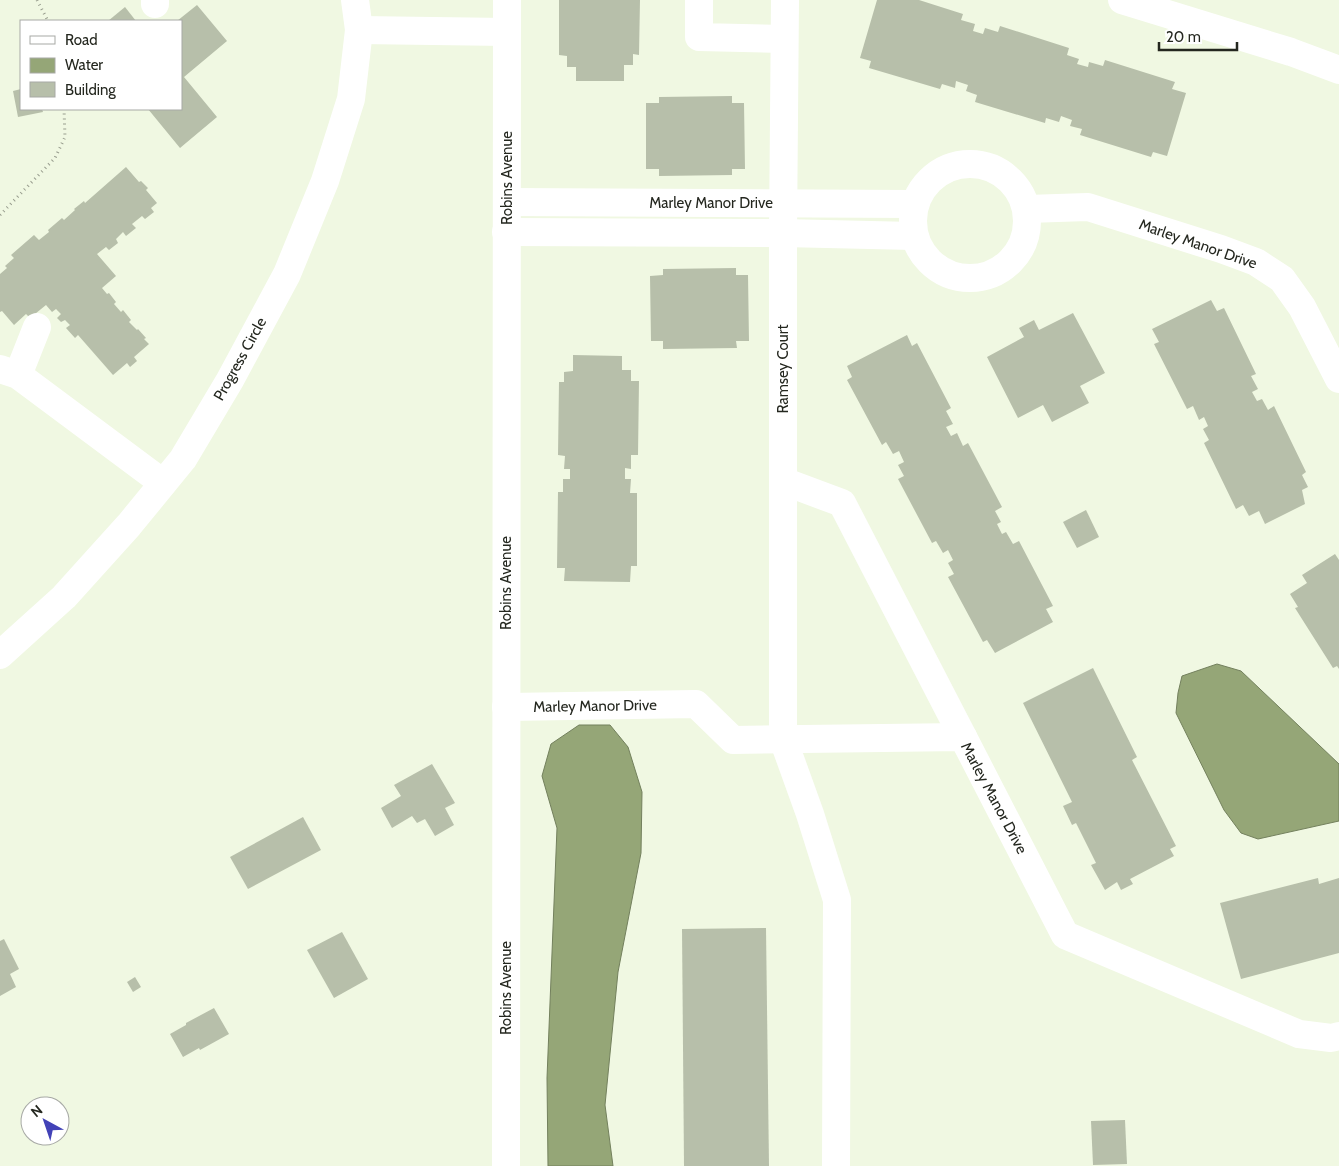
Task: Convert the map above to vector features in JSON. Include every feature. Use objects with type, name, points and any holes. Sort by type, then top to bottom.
[{"type":"street","name":"Progress Circle","points":[[0,655],[64,597],[129,525],[183,459],[230,380],[287,274],[325,181],[351,99],[359,30],[355,0]]},
{"type":"street","name":"Robins Avenue","points":[[506,1166],[507,0]]},
{"type":"street","points":[[699,0],[699,36],[784,39]]},
{"type":"street","name":"Ramsey Court","points":[[785,0],[783,738],[810,814],[837,900],[836,1166]]},
{"type":"street","points":[[1122,0],[1291,52],[1339,70]]},
{"type":"street","points":[[359,30],[507,32]]},
{"type":"street","points":[[964,164],[986,165],[1002,173],[1016,186],[1027,208],[1027,232],[1018,254],[1006,266],[984,277],[969,279],[949,275],[930,263],[919,248],[914,236],[913,216],[915,204],[927,182],[943,170],[964,164]]},
{"type":"street","name":"Marley Manor Drive","points":[[507,202],[915,204]]},
{"type":"street","name":"Marley Manor Drive","points":[[1027,208],[1088,207],[1256,262],[1282,279],[1302,307],[1339,379]]},
{"type":"street","name":"Marley Manor Drive","points":[[506,232],[783,233],[914,236]]},
{"type":"street","points":[[36,327],[9,372],[163,483]]},
{"type":"street","points":[[783,481],[842,503],[963,737]]},
{"type":"street","name":"Marley Manor Drive","points":[[506,707],[696,704],[733,740],[963,737],[1065,934],[1298,1034],[1331,1038],[1339,1036]]},
{"type":"path","points":[[37,0],[47,20]]},
{"type":"path","points":[[0,215],[55,158],[65,137],[64,110]]},
{"type":"water","points":[[1217,664],[1241,671],[1339,764],[1339,821],[1258,839],[1241,833],[1224,810],[1176,713],[1182,676]]},
{"type":"water","points":[[579,725],[610,725],[628,747],[642,792],[641,853],[618,972],[605,1105],[613,1166],[548,1166],[547,1078],[557,828],[542,776],[551,744]]},
{"type":"building","points":[[559,0],[640,0],[639,55],[633,54],[633,65],[624,65],[624,81],[576,81],[576,67],[567,67],[567,56],[559,55]]},
{"type":"building","points":[[877,0],[919,0],[963,14],[961,20],[975,24],[973,31],[983,34],[985,28],[998,32],[1000,26],[1069,48],[1067,55],[1079,59],[1077,64],[1088,67],[1089,62],[1103,66],[1105,60],[1175,82],[1172,89],[1186,93],[1167,156],[1153,152],[1151,157],[1080,135],[1082,129],[1070,126],[1072,120],[1061,116],[1059,122],[1046,118],[1045,123],[975,102],[977,95],[966,91],[968,85],[956,81],[955,88],[942,84],[940,89],[869,68],[871,61],[860,58]]},
{"type":"building","points":[[197,5],[227,41],[184,77],[217,117],[180,148],[149,110],[182,110],[182,20],[178,20]]},
{"type":"building","points":[[125,7],[135,20],[109,20]]},
{"type":"building","points":[[20,89],[20,110],[42,110],[43,112],[18,117],[13,91]]},
{"type":"building","points":[[732,96],[732,103],[744,103],[745,169],[732,169],[732,175],[659,176],[659,169],[646,169],[646,103],[659,103],[659,97]]},
{"type":"building","points":[[126,167],[139,182],[141,181],[148,188],[146,190],[157,203],[151,208],[154,212],[145,219],[142,216],[132,224],[136,228],[126,236],[123,232],[116,239],[118,243],[109,250],[106,247],[97,254],[116,276],[102,288],[107,294],[109,293],[116,302],[114,304],[121,312],[123,310],[131,320],[129,322],[138,329],[149,344],[134,357],[137,361],[130,367],[127,363],[113,375],[78,335],[75,338],[66,328],[70,325],[65,320],[61,322],[57,318],[61,314],[56,309],[52,312],[46,305],[30,318],[26,314],[14,325],[2,311],[0,312],[0,274],[7,268],[5,266],[14,258],[11,255],[34,235],[39,240],[62,218],[64,220],[74,209],[84,201],[85,203]]},
{"type":"building","points":[[736,268],[736,275],[748,275],[749,341],[736,341],[737,348],[663,349],[663,341],[651,341],[650,276],[663,275],[663,269]]},
{"type":"building","points":[[1211,300],[1217,311],[1224,308],[1256,374],[1251,376],[1258,389],[1252,392],[1257,401],[1262,399],[1268,410],[1274,406],[1306,472],[1302,475],[1308,487],[1302,490],[1305,504],[1265,524],[1259,511],[1249,516],[1243,505],[1236,509],[1204,443],[1209,440],[1203,429],[1208,426],[1204,417],[1199,420],[1193,406],[1187,409],[1154,344],[1159,342],[1152,329]]},
{"type":"building","points":[[1073,313],[1105,373],[1080,386],[1089,403],[1052,422],[1043,405],[1018,418],[987,357],[1024,337],[1019,328],[1034,320],[1039,330]]},
{"type":"building","points":[[907,335],[912,346],[917,343],[951,408],[946,411],[953,424],[946,427],[951,436],[957,433],[963,446],[968,443],[1002,507],[995,511],[1001,522],[997,524],[1002,534],[1006,532],[1013,544],[1019,541],[1053,606],[1046,609],[1053,622],[995,653],[987,640],[983,642],[948,577],[954,574],[948,563],[953,560],[948,550],[943,553],[936,541],[932,543],[898,479],[904,476],[898,465],[904,462],[899,451],[893,454],[886,442],[882,445],[847,380],[852,377],[847,366]]},
{"type":"building","points":[[573,355],[622,356],[622,370],[631,370],[631,381],[639,381],[638,455],[631,455],[631,469],[625,468],[625,479],[631,479],[630,493],[637,493],[637,566],[631,566],[630,582],[564,581],[565,568],[557,568],[558,492],[563,492],[563,479],[570,479],[570,469],[564,469],[565,456],[558,455],[559,382],[564,382],[564,372],[573,371]]},
{"type":"building","points":[[1086,510],[1099,537],[1077,548],[1063,522]]},
{"type":"building","points":[[1335,554],[1339,560],[1339,669],[1337,666],[1333,668],[1295,608],[1298,607],[1290,594],[1307,583],[1302,575]]},
{"type":"building","points":[[1093,668],[1137,757],[1132,760],[1176,846],[1170,849],[1174,856],[1130,879],[1133,884],[1121,890],[1117,882],[1105,890],[1091,865],[1096,863],[1076,823],[1072,825],[1063,806],[1072,802],[1023,703]]},
{"type":"building","points":[[432,764],[455,803],[445,808],[454,825],[435,836],[425,819],[417,823],[412,816],[392,828],[381,808],[401,796],[394,785]]},
{"type":"building","points":[[303,817],[321,850],[248,889],[230,857]]},
{"type":"building","points":[[1318,878],[1319,884],[1339,878],[1339,953],[1241,979],[1220,903]]},
{"type":"building","points":[[766,928],[769,1166],[684,1166],[682,929]]},
{"type":"building","points":[[342,932],[368,979],[334,998],[307,950]]},
{"type":"building","points":[[4,939],[19,969],[10,974],[16,987],[0,996],[0,941]]},
{"type":"building","points":[[135,977],[141,987],[133,992],[127,982]]},
{"type":"building","points":[[214,1008],[229,1034],[183,1057],[170,1034]]},
{"type":"building","points":[[1125,1120],[1127,1164],[1093,1165],[1091,1121]]}]
